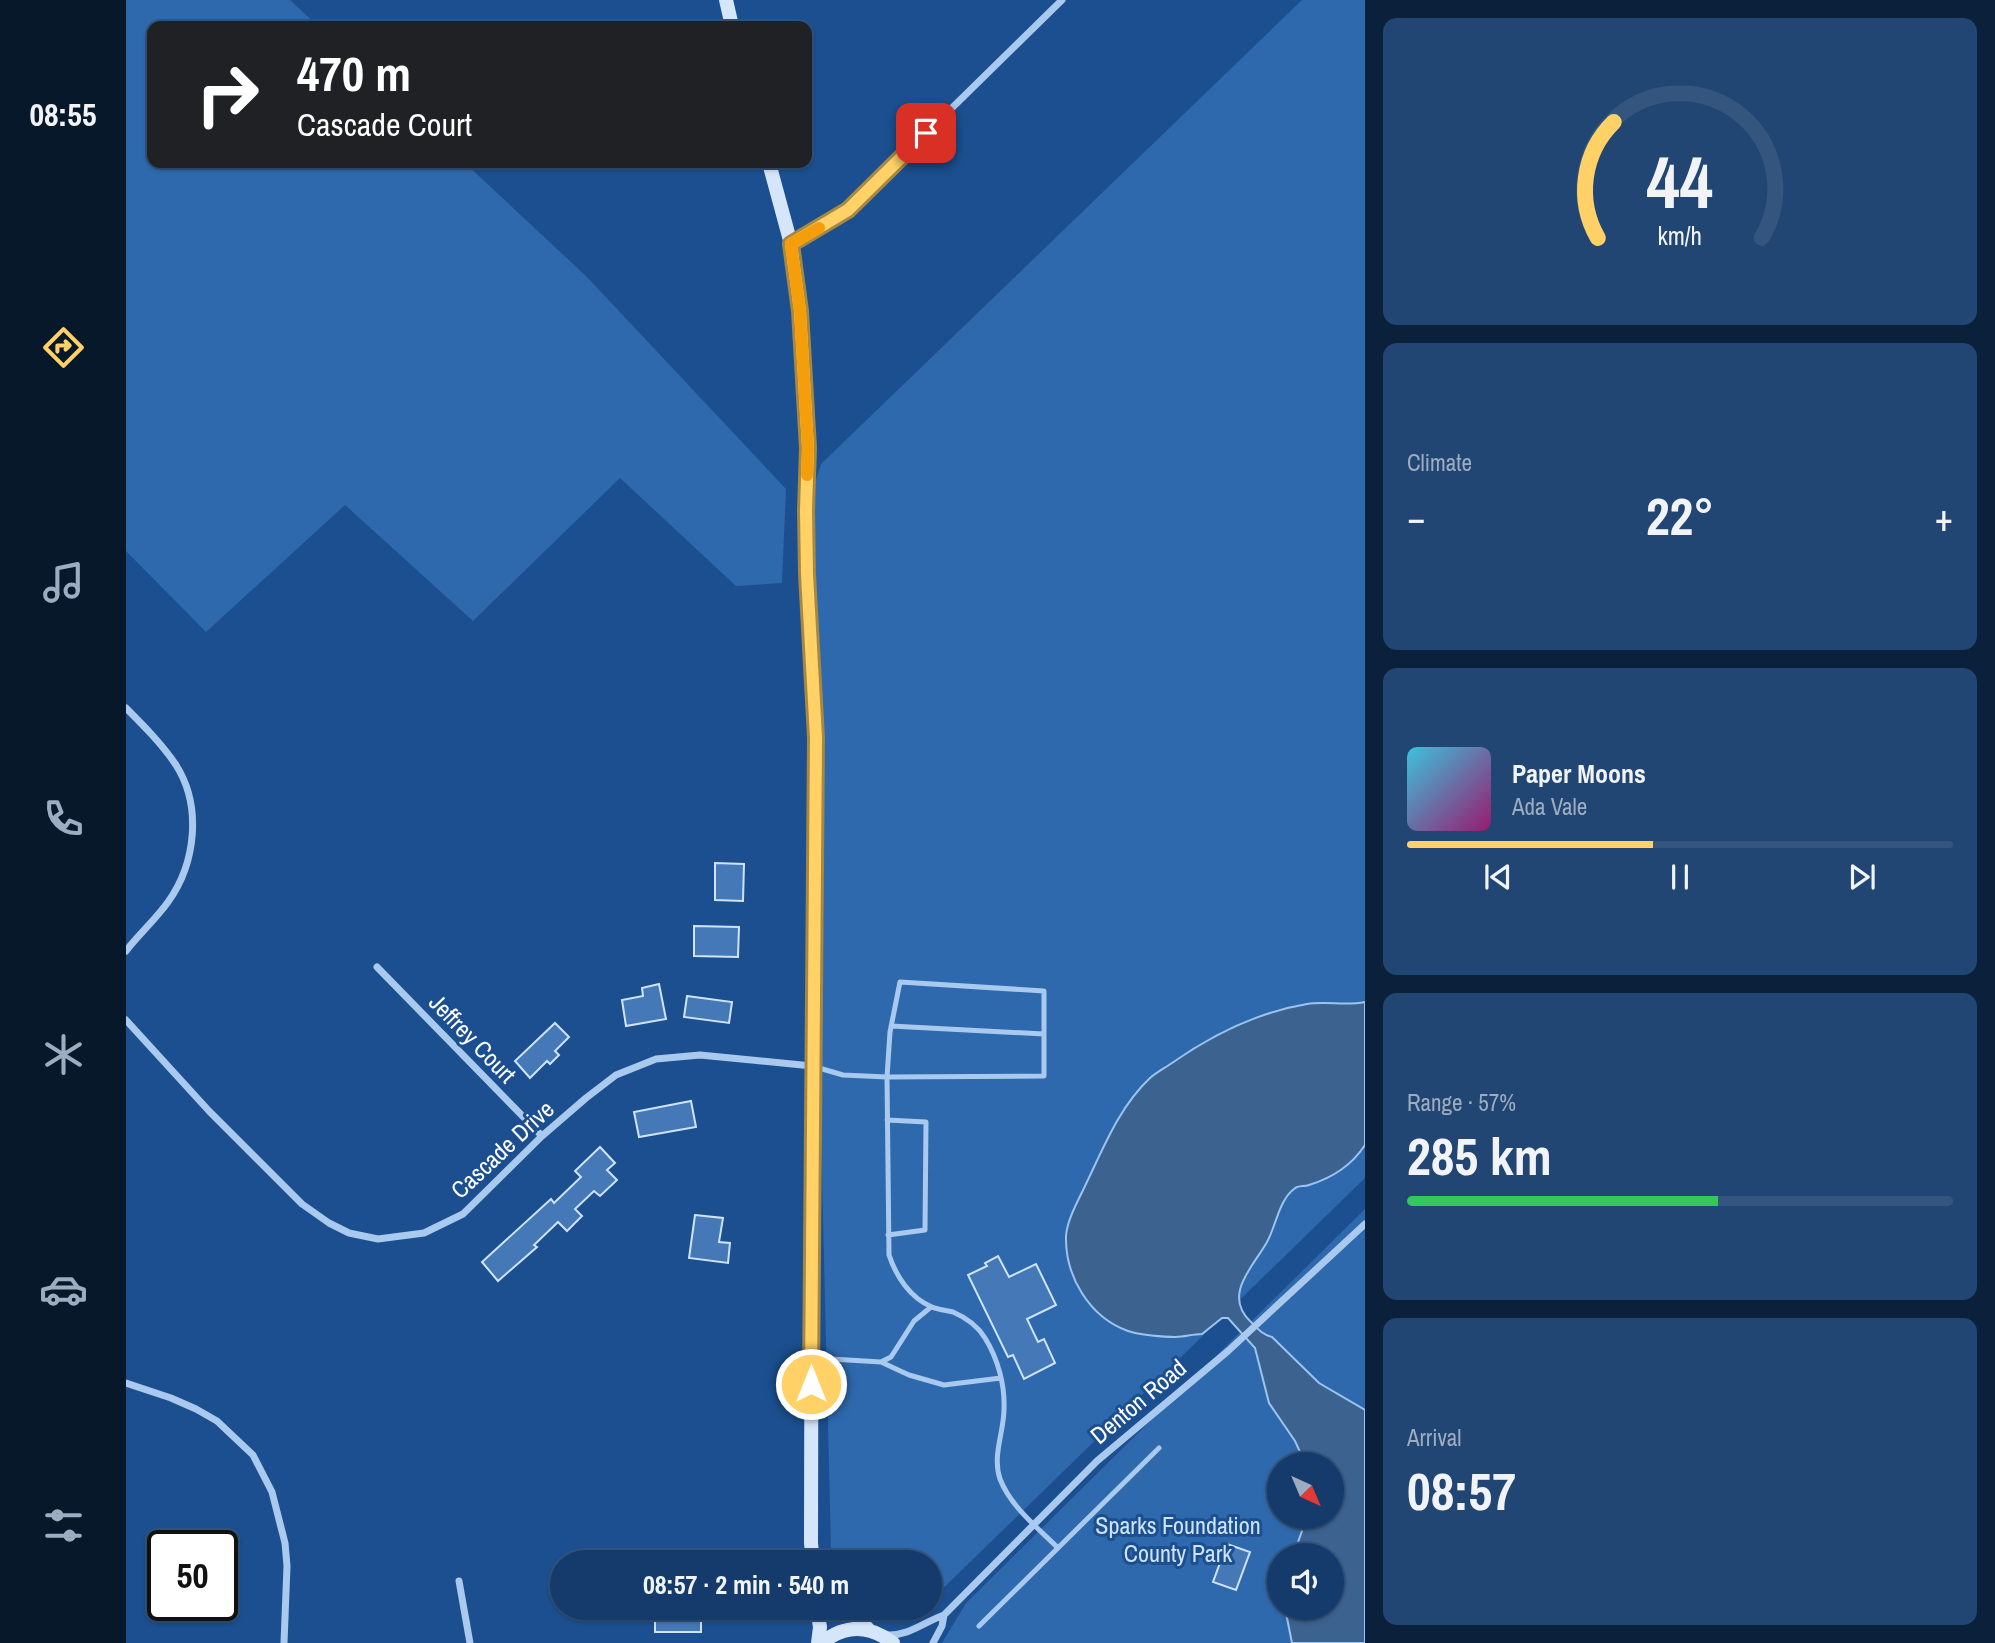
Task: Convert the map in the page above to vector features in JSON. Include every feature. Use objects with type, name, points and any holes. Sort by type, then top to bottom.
[{"type":"main road","points":[[726,0],[731,21]]},
{"type":"main road","points":[[770,168],[791,244],[800,311],[808,448],[807,574],[816,738],[812,1066],[812,1550]]},
{"type":"main road","points":[[819,1620],[820,1643],[839,1633],[868,1629]]},
{"type":"main road","points":[[859,1620],[868,1629],[887,1639]]},
{"type":"street","points":[[791,244],[848,210],[1062,0]]},
{"type":"street","points":[[126,708],[176,765],[190,797],[193,840],[183,876],[168,902],[126,951]]},
{"type":"street","name":"Jeffrey Court","points":[[377,967],[542,1136]]},
{"type":"street","name":"Cascade Drive","points":[[126,1020],[209,1111],[302,1204],[349,1233],[378,1239],[424,1233],[463,1214],[542,1136],[586,1098],[617,1075],[656,1059],[700,1055],[812,1066]]},
{"type":"street","name":"Denton Road","points":[[887,1639],[944,1615],[1097,1461],[1232,1347],[1365,1224]]},
{"type":"street","points":[[126,1382],[171,1398],[217,1421],[253,1454],[272,1492],[285,1544],[288,1566],[284,1643]]},
{"type":"street","points":[[459,1581],[470,1643]]},
{"type":"street","name":"Denton Road","points":[[933,1643],[942,1626],[944,1615]]},
{"type":"lane","points":[[812,1066],[843,1075],[887,1077],[1044,1076],[1044,991],[900,982],[891,1026],[887,1077],[888,1235],[889,1255],[895,1272],[911,1293],[931,1307],[952,1312],[975,1323],[986,1339],[999,1367],[1004,1409],[998,1451],[999,1477],[1013,1503],[1058,1548]]},
{"type":"lane","points":[[891,1026],[1044,1034]]},
{"type":"lane","points":[[887,1119],[926,1122],[925,1230],[888,1235]]},
{"type":"lane","points":[[881,1362],[891,1357],[914,1321],[931,1307]]},
{"type":"lane","points":[[811,1358],[881,1362],[909,1375],[944,1385],[1001,1378]]},
{"type":"lane","points":[[979,1626],[1159,1448]]},
{"type":"green space","points":[[126,0],[290,0],[313,21],[147,21],[147,168],[470,168],[587,277],[786,489],[782,583],[736,586],[620,478],[473,621],[345,505],[206,632],[126,551]]},
{"type":"green space","points":[[1302,0],[1365,0],[1365,1178],[942,1589],[942,1550],[831,1549],[806,510],[821,464]]},
{"type":"green space","name":"Sparks Foundation County Park","points":[[1365,1209],[1365,1643],[942,1643],[966,1603]]},
{"type":"shaded area","points":[[1365,1002],[1365,1145],[1341,1170],[1307,1186],[1296,1188],[1289,1194],[1240,1291],[1239,1302],[1243,1312],[1258,1329],[1272,1337],[1319,1383],[1365,1410],[1365,1643],[1292,1643],[1287,1620],[1344,1620],[1344,1543],[1298,1543],[1302,1530],[1344,1530],[1344,1452],[1300,1452],[1269,1403],[1255,1348],[1228,1318],[1222,1318],[1202,1334],[1179,1337],[1138,1334],[1114,1325],[1102,1316],[1082,1293],[1075,1280],[1066,1236],[1073,1211],[1113,1129],[1129,1102],[1153,1076],[1220,1034],[1254,1019],[1307,1004]]},
{"type":"building","points":[[715,863],[744,864],[743,901],[715,900]]},
{"type":"building","points":[[694,926],[739,927],[738,957],[694,956]]},
{"type":"building","points":[[659,984],[666,1019],[626,1026],[622,1000],[643,996],[642,988]]},
{"type":"building","points":[[687,996],[732,1002],[729,1023],[684,1017]]},
{"type":"building","points":[[555,1023],[569,1037],[555,1051],[559,1055],[550,1064],[547,1061],[530,1078],[515,1061]]},
{"type":"building","points":[[691,1101],[696,1127],[639,1137],[634,1112]]},
{"type":"building","points":[[600,1147],[615,1163],[607,1170],[617,1180],[600,1196],[594,1191],[575,1209],[582,1216],[567,1231],[558,1222],[534,1245],[537,1247],[498,1281],[482,1262],[551,1199],[554,1203],[581,1177],[575,1171]]},
{"type":"building","points":[[695,1215],[723,1218],[719,1242],[730,1243],[728,1263],[689,1258]]},
{"type":"building","points":[[998,1256],[1009,1277],[1036,1264],[1056,1305],[1027,1319],[1038,1342],[1044,1339],[1055,1363],[1024,1379],[1013,1355],[1008,1357],[968,1275],[987,1266],[985,1263]]},
{"type":"building","points":[[1227,1544],[1250,1552],[1236,1590],[1213,1582]]},
{"type":"building","points":[[655,1620],[701,1620],[701,1632],[655,1632]]},
{"type":"slow traffic","points":[[807,475],[808,448],[800,311],[791,244],[819,228]]},
{"type":"route","points":[[811,1384],[816,738],[807,574],[808,448],[800,311],[791,244],[848,210],[926,133]]}]
